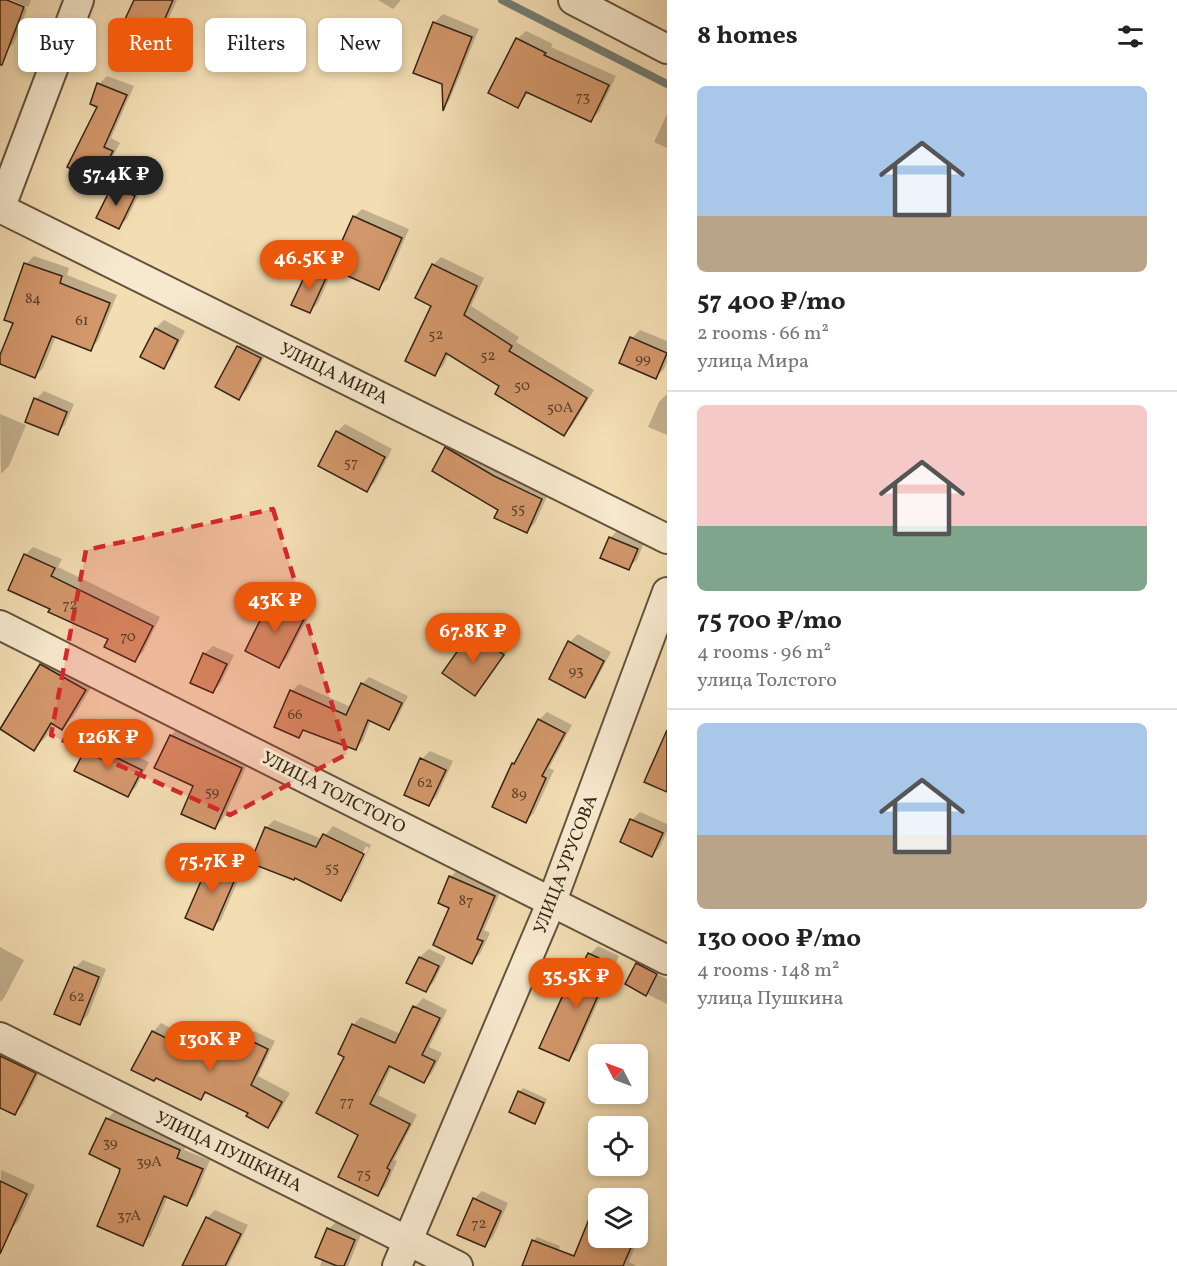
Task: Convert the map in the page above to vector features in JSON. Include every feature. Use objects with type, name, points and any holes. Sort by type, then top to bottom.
[{"type":"street","points":[[0,208],[79,0]]},
{"type":"street","points":[[573,0],[667,49]]},
{"type":"street","name":"УЛИЦА МИРА","points":[[0,208],[667,539]]},
{"type":"street","name":"УЛИЦА УРУСОВА","points":[[403,1253],[552,901],[667,592]]},
{"type":"street","name":"УЛИЦА ТОЛСТОГО","points":[[0,625],[667,960]]},
{"type":"street","name":"УЛИЦА ПУШКИНА","points":[[0,1037],[403,1253],[458,1266]]},
{"type":"highlighted area","points":[[273,509],[347,754],[230,815],[51,735],[86,550]]},
{"type":"building","points":[[0,0],[7,0],[24,7],[2,65],[0,65]]},
{"type":"building","points":[[134,0],[173,0],[165,18],[126,18]]},
{"type":"building","points":[[433,22],[472,37],[443,111],[442,84],[413,73]]},
{"type":"building","points":[[516,38],[546,53],[544,55],[609,85],[591,122],[526,92],[518,108],[488,93]]},
{"type":"building","points":[[97,83],[127,95],[104,147],[113,151],[96,183],[67,167],[97,107],[90,104]]},
{"type":"building","points":[[112,186],[135,196],[119,229],[96,218]]},
{"type":"building","points":[[353,216],[402,238],[379,290],[330,268]]},
{"type":"building","points":[[24,263],[62,276],[60,283],[110,303],[91,351],[52,336],[35,378],[0,364],[0,355],[13,323],[4,320]]},
{"type":"building","points":[[432,264],[477,286],[464,315],[512,346],[509,351],[587,398],[564,436],[495,394],[499,386],[446,353],[435,376],[405,361],[431,306],[415,298]]},
{"type":"building","points":[[308,269],[326,278],[310,313],[291,305]]},
{"type":"building","points":[[155,328],[178,340],[164,369],[140,357]]},
{"type":"building","points":[[630,337],[667,353],[656,379],[619,363]]},
{"type":"building","points":[[237,346],[261,358],[239,400],[215,387]]},
{"type":"building","points":[[34,398],[67,412],[58,435],[25,422]]},
{"type":"building","points":[[336,431],[385,457],[367,492],[318,466]]},
{"type":"building","points":[[445,447],[494,476],[542,499],[527,533],[494,518],[498,510],[432,471]]},
{"type":"building","points":[[609,537],[638,549],[629,570],[600,558]]},
{"type":"building","points":[[24,554],[55,568],[51,576],[153,626],[135,662],[104,647],[108,639],[48,612],[50,609],[8,590]]},
{"type":"building","points":[[271,598],[306,615],[279,668],[245,651]]},
{"type":"building","points":[[471,632],[504,655],[475,696],[442,673]]},
{"type":"building","points":[[568,641],[604,661],[585,698],[549,679]]},
{"type":"building","points":[[203,653],[227,664],[213,693],[190,683]]},
{"type":"building","points":[[40,664],[86,690],[62,730],[51,723],[34,751],[0,729]]},
{"type":"building","points":[[361,683],[402,703],[389,730],[368,720],[356,750],[303,730],[299,738],[274,727],[290,690],[346,715]]},
{"type":"building","points":[[538,719],[565,733],[542,776],[546,778],[526,823],[492,807],[512,763],[514,764]]},
{"type":"building","points":[[667,730],[667,792],[644,782]]},
{"type":"building","points":[[170,735],[242,768],[215,829],[181,814],[193,786],[154,768]]},
{"type":"building","points":[[88,744],[142,770],[128,797],[74,771]]},
{"type":"building","points":[[420,758],[446,770],[429,806],[404,795]]},
{"type":"building","points":[[630,819],[663,833],[652,857],[620,842]]},
{"type":"building","points":[[265,827],[316,847],[323,834],[364,854],[341,901],[295,878],[294,880],[250,863]]},
{"type":"building","points":[[211,858],[239,870],[213,930],[185,918]]},
{"type":"building","points":[[449,876],[495,896],[477,939],[483,941],[472,964],[433,945],[449,908],[438,903]]},
{"type":"building","points":[[588,953],[612,964],[569,1061],[539,1048],[563,995],[567,996]]},
{"type":"building","points":[[419,957],[439,966],[426,992],[406,983]]},
{"type":"building","points":[[636,963],[657,974],[646,996],[625,984]]},
{"type":"building","points":[[74,967],[99,977],[80,1025],[54,1014]]},
{"type":"building","points":[[413,1006],[440,1018],[422,1055],[435,1061],[424,1083],[389,1066],[370,1104],[410,1124],[387,1168],[390,1170],[378,1196],[338,1177],[358,1135],[316,1113],[344,1057],[338,1054],[352,1024],[395,1043]]},
{"type":"building","points":[[152,1031],[184,1047],[191,1032],[237,1055],[245,1038],[268,1049],[251,1085],[282,1102],[268,1128],[246,1116],[248,1113],[205,1092],[201,1100],[156,1078],[154,1081],[131,1070]]},
{"type":"building","points":[[0,1056],[36,1073],[15,1115],[0,1108]]},
{"type":"building","points":[[518,1091],[544,1103],[535,1124],[509,1112]]},
{"type":"building","points":[[106,1118],[180,1150],[177,1158],[203,1169],[187,1206],[164,1196],[143,1246],[97,1226],[120,1169],[89,1154]]},
{"type":"building","points":[[0,1181],[27,1194],[0,1254]]},
{"type":"building","points":[[473,1198],[501,1211],[485,1247],[457,1235]]},
{"type":"building","points":[[206,1217],[241,1234],[225,1266],[182,1266]]},
{"type":"building","points":[[588,1222],[588,1248],[631,1248],[623,1266],[522,1266],[532,1240],[574,1256]]},
{"type":"building","points":[[327,1228],[355,1240],[344,1266],[337,1266],[315,1257]]},
{"type":"waterway","points":[[502,0],[667,84]]}]
